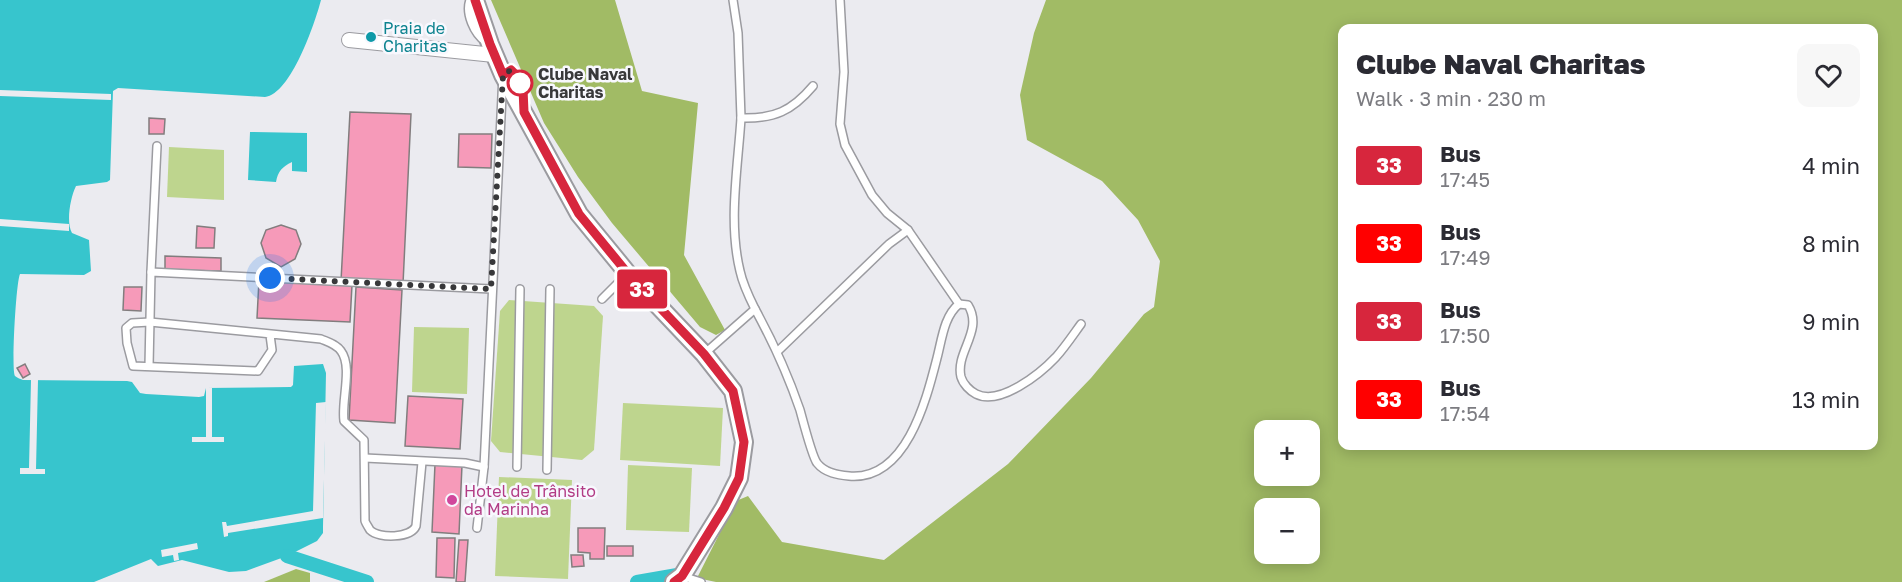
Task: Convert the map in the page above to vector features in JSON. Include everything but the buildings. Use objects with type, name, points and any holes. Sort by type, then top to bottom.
[{"type":"street","points":[[472,0],[503,75],[579,214],[629,275],[704,354],[733,391],[744,442],[739,478],[724,508],[678,579]]},
{"type":"street","points":[[349,40],[492,50]]},
{"type":"lane","points":[[733,0],[738,33],[741,118],[735,230],[739,268],[744,286],[778,351],[816,462],[833,475],[861,477],[882,470],[897,455],[915,426],[931,381],[947,320],[959,303]]},
{"type":"lane","points":[[840,0],[844,72],[840,124],[845,145],[872,195],[887,213],[908,230],[959,303],[968,305],[973,314],[973,329],[962,364],[961,377],[970,391],[982,397],[998,397],[1022,385],[1055,358],[1081,324]]},
{"type":"lane","points":[[477,528],[484,466],[503,75]]},
{"type":"lane","points":[[741,118],[758,119],[782,112],[800,101],[813,86]]},
{"type":"lane","points":[[149,366],[157,146]]},
{"type":"lane","points":[[778,351],[889,244],[908,230]]},
{"type":"lane","points":[[151,272],[491,289]]},
{"type":"lane","points":[[602,299],[629,275]]},
{"type":"lane","points":[[517,467],[520,289]]},
{"type":"lane","points":[[547,470],[550,289]]},
{"type":"lane","points":[[704,354],[756,309]]},
{"type":"lane","points":[[270,335],[272,350],[258,371],[133,366],[127,344],[126,328],[132,323],[150,322],[321,339],[336,346],[342,352],[346,363],[344,421],[362,437],[365,458],[365,522],[370,530],[378,535],[407,536],[414,532],[422,462]]},
{"type":"lane","points":[[365,458],[484,466]]},
{"type":"lane","points":[[678,579],[701,582]]},
{"type":"green space","points":[[491,0],[615,0],[642,91],[698,103],[684,255],[725,330],[716,335],[700,327],[612,223],[578,177],[544,123]]},
{"type":"green space","points":[[1046,0],[1902,0],[1902,582],[716,582],[697,578],[736,501],[748,496],[782,542],[884,560],[1008,464],[1091,378],[1144,314],[1154,307],[1160,261],[1138,220],[1102,181],[1027,140],[1020,95],[1034,33]]},
{"type":"green space","points":[[169,147],[224,150],[224,200],[167,197]]},
{"type":"green space","points":[[509,300],[594,306],[603,316],[594,450],[582,460],[500,452],[491,441],[500,311]]},
{"type":"green space","points":[[414,327],[469,328],[467,394],[412,392]]},
{"type":"green space","points":[[623,403],[723,408],[720,466],[620,460]]},
{"type":"green space","points":[[628,465],[692,468],[689,532],[626,530]]},
{"type":"green space","points":[[499,477],[572,480],[568,579],[495,576]]},
{"type":"green space","points":[[296,569],[310,573],[310,582],[264,582]]},
{"type":"water","points":[[0,0],[321,0],[293,71],[275,93],[265,97],[118,88],[113,91],[110,180],[76,186],[70,210],[69,223],[72,233],[89,240],[91,271],[84,275],[20,274],[14,359],[15,376],[23,380],[127,381],[132,382],[140,393],[199,397],[204,396],[206,388],[291,387],[294,366],[323,364],[326,373],[323,533],[317,541],[287,556],[246,571],[229,572],[182,560],[158,566],[151,559],[94,582],[0,582]]},
{"type":"water","points":[[250,132],[307,133],[307,172],[292,171],[292,162],[281,170],[276,182],[248,180]]},
{"type":"pier","points":[[0,90],[111,94],[111,100],[0,96]]},
{"type":"pier","points":[[0,219],[69,224],[69,231],[0,226]]},
{"type":"pier","points":[[31,380],[38,380],[36,469],[45,469],[45,474],[20,474],[20,468],[29,468]]},
{"type":"pier","points":[[206,388],[212,388],[212,437],[224,437],[224,442],[192,442],[192,437],[206,437]]},
{"type":"pier","points":[[326,402],[323,518],[228,533],[228,536],[224,537],[222,522],[226,522],[227,526],[313,511],[316,403]]},
{"type":"pier","points":[[197,543],[198,549],[178,553],[179,560],[174,561],[173,555],[162,557],[161,550]]},
{"type":"waterway","points":[[287,556],[367,582]]},
{"type":"waterway","points":[[637,582],[683,574]]},
{"type":"bus line","name":"33","points":[[475,0],[503,75],[511,70],[515,74],[523,89],[524,112],[579,214],[629,275],[704,354],[733,391],[744,442],[739,478],[724,508],[682,576],[674,582]]},
{"type":"place","name":"Praia de Charitas","points":[[371,37]]},
{"type":"place","name":"Clube Naval Charitas","points":[[520,83]]},
{"type":"place","name":"Hotel de Trânsito da Marinha","points":[[452,500]]},
{"type":"route","points":[[270,278],[491,289],[503,75],[511,70],[523,89],[520,83]]}]
